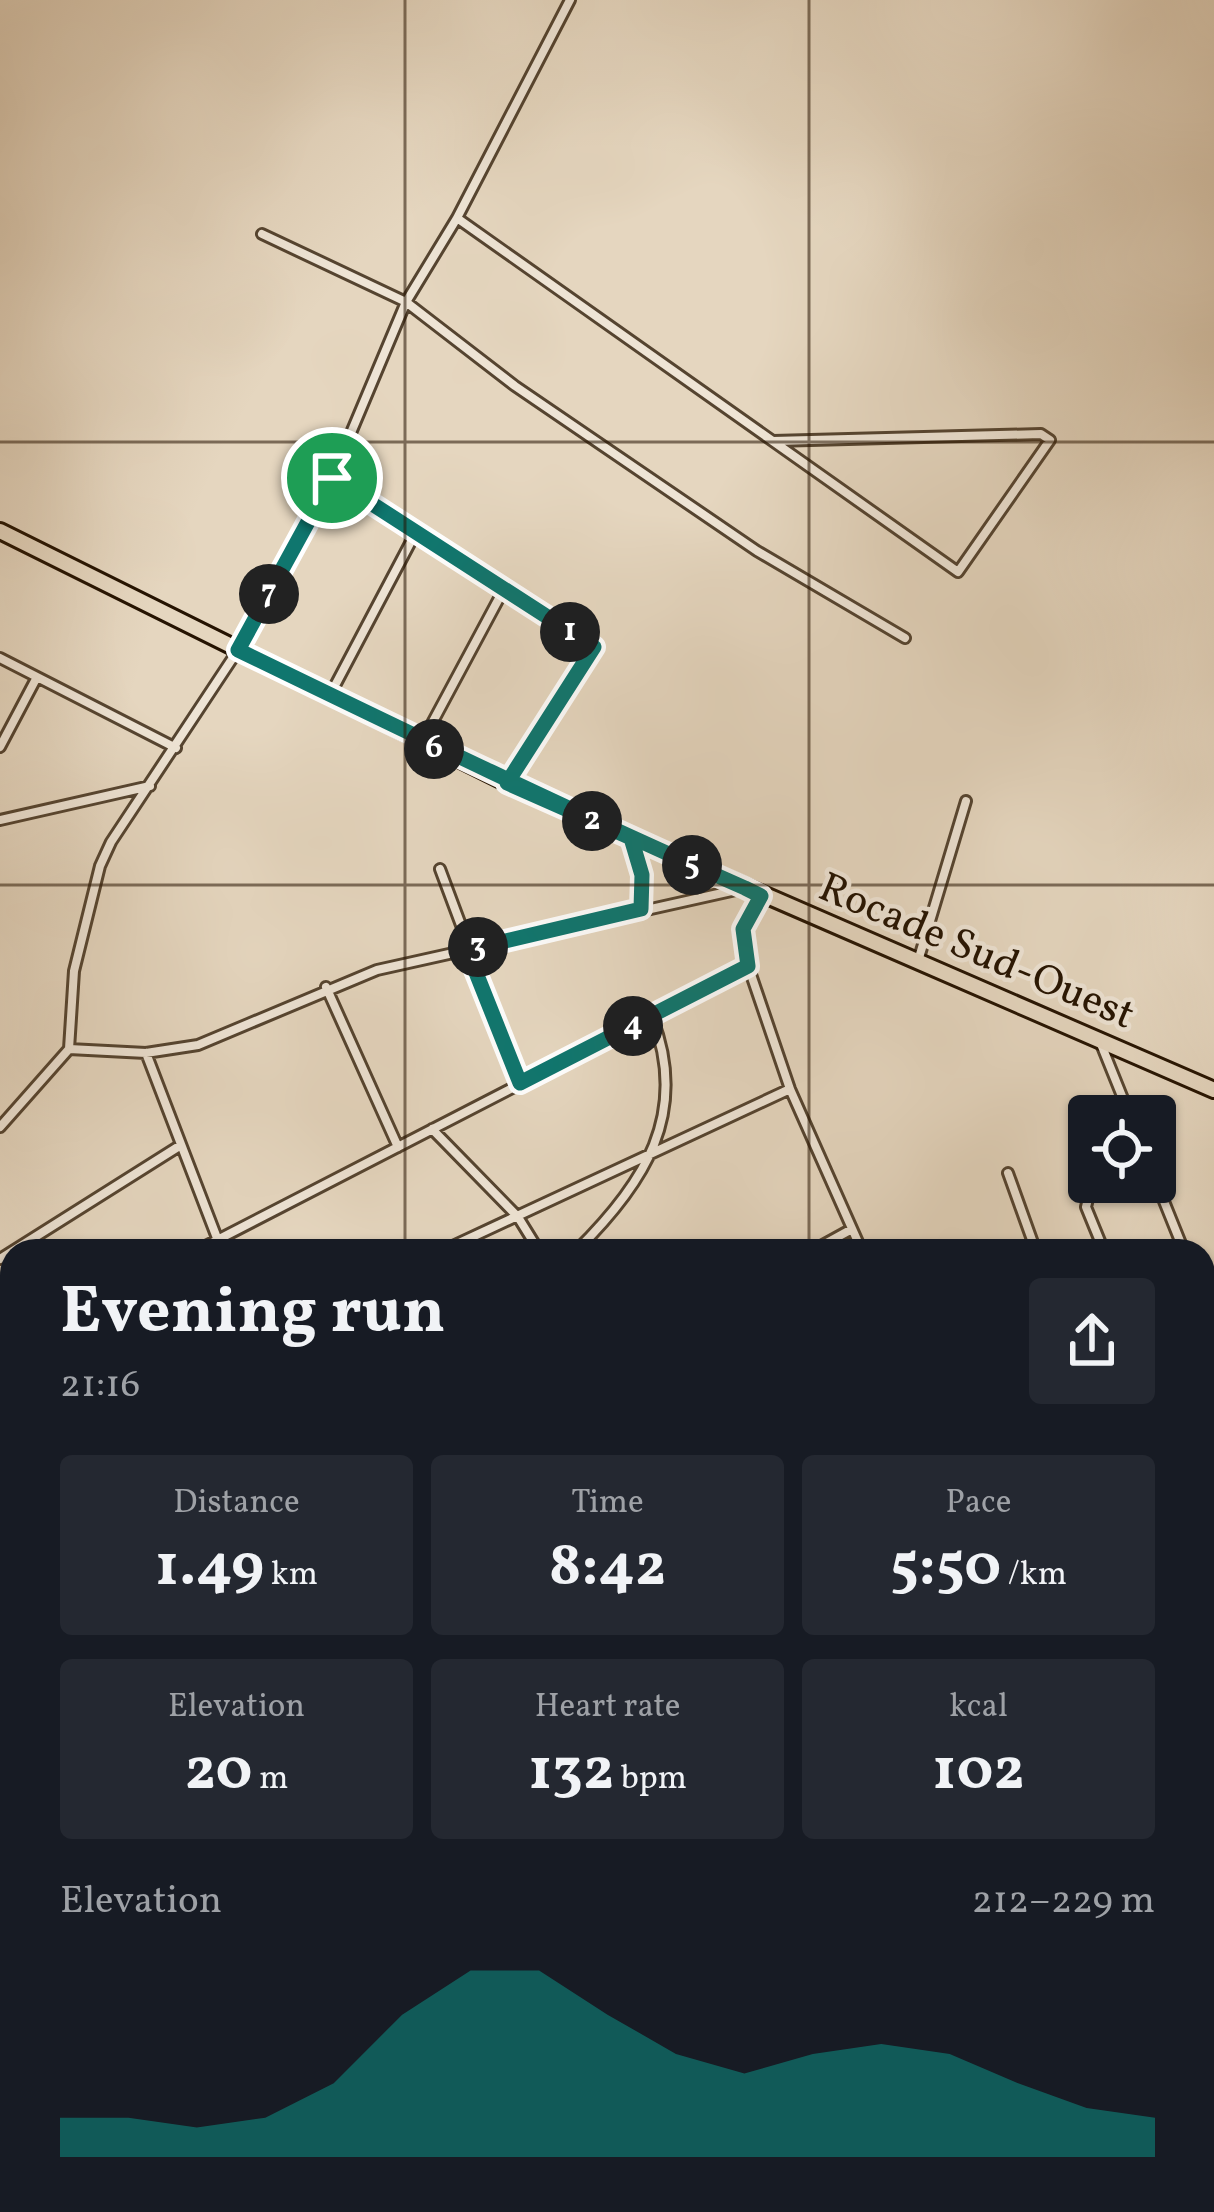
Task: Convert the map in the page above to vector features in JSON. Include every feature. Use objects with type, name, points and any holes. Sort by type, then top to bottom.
[{"type":"main road","name":"Rocade Sud-Ouest","points":[[0,531],[507,783],[917,965],[1214,1090]]},
{"type":"street","points":[[0,1126],[69,1048],[74,971],[100,866],[238,650],[332,478],[406,302],[457,218],[571,0]]},
{"type":"street","points":[[457,218],[958,572],[1050,440],[1041,434],[773,441]]},
{"type":"street","points":[[262,234],[406,302],[515,386],[757,551],[904,638]]},
{"type":"street","points":[[332,478],[594,647],[507,783]]},
{"type":"street","points":[[331,695],[416,532]]},
{"type":"street","points":[[422,743],[504,589]]},
{"type":"street","points":[[0,658],[176,748]]},
{"type":"street","points":[[0,747],[37,677]]},
{"type":"street","points":[[0,820],[152,786]]},
{"type":"street","points":[[917,965],[966,801]]},
{"type":"street","points":[[631,838],[642,875],[641,909]]},
{"type":"street","points":[[440,869],[520,1083]]},
{"type":"street","points":[[69,1048],[146,1053],[217,1039],[326,987],[745,888]]},
{"type":"street","points":[[761,896],[743,929],[748,966],[790,1089],[857,1239]]},
{"type":"street","points":[[146,1053],[218,1239],[748,966]]},
{"type":"street","points":[[326,987],[398,1147]]},
{"type":"street","points":[[587,1239],[642,1179],[654,1148],[664,1060],[652,1017]]},
{"type":"street","points":[[1101,1044],[1122,1095]]},
{"type":"street","points":[[471,1239],[654,1148],[790,1089]]},
{"type":"street","points":[[432,1129],[518,1216],[532,1239]]},
{"type":"street","points":[[31,1239],[182,1145]]},
{"type":"street","points":[[1008,1173],[1032,1239]]},
{"type":"street","points":[[1087,1203],[1099,1239]]},
{"type":"street","points":[[1165,1203],[1179,1239]]},
{"type":"street","points":[[834,1239],[852,1229]]},
{"type":"route","points":[[332,478],[238,650],[507,783],[745,888],[761,896],[743,929],[742,951],[748,966],[520,1083],[496,1027],[493,1004],[467,950],[641,909],[642,875],[631,838],[507,783],[594,647],[332,478]]}]
